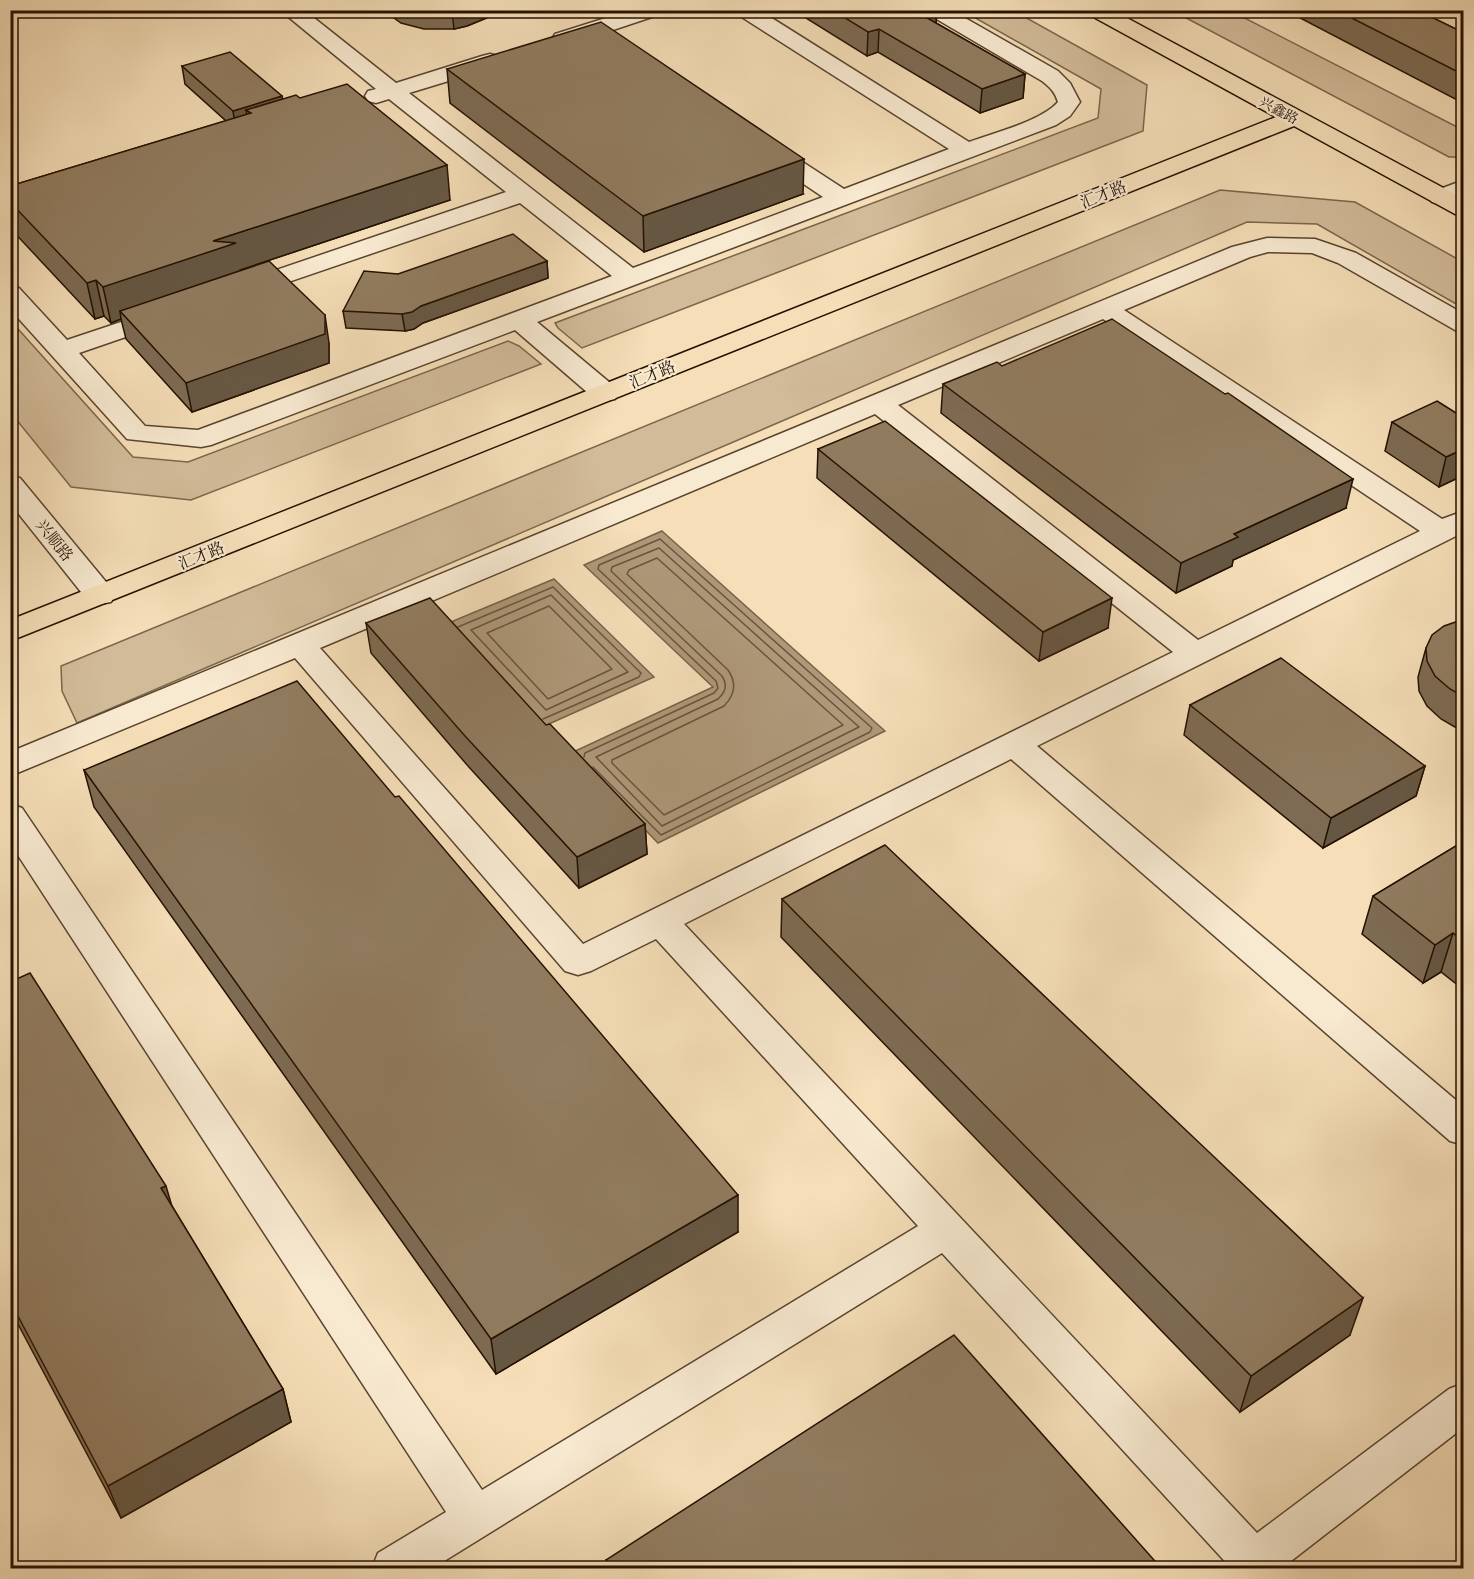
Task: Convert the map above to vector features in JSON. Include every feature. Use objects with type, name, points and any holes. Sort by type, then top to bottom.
[{"type":"main road","name":"兴鑫路","points":[[1095,10],[1464,209]]},
{"type":"main road","name":"汇才路","points":[[10,631],[1294,118]]},
{"type":"street","points":[[290,10],[630,278]]},
{"type":"street","points":[[548,44],[654,10]]},
{"type":"street","points":[[744,10],[966,150]]},
{"type":"street","points":[[10,293],[137,433],[201,439],[1048,120],[1062,111],[1069,102],[1067,93],[1050,76],[935,10]]},
{"type":"street","points":[[592,30],[611,43]]},
{"type":"street","points":[[359,102],[514,54]]},
{"type":"street","points":[[745,134],[841,198]]},
{"type":"street","points":[[1440,197],[1464,187]]},
{"type":"street","points":[[220,297],[523,194]]},
{"type":"street","points":[[10,765],[1241,252],[1267,245],[1315,246],[1347,258],[1464,326]]},
{"type":"street","points":[[63,350],[186,308]]},
{"type":"street","points":[[1105,309],[1452,525]]},
{"type":"street","points":[[519,320],[605,393]]},
{"type":"street","points":[[878,403],[1195,654]]},
{"type":"street","name":"兴顺路","points":[[10,484],[100,596]]},
{"type":"street","points":[[300,645],[578,962],[1452,525]]},
{"type":"street","points":[[1014,744],[1464,1130]]},
{"type":"street","points":[[10,816],[476,1519]]},
{"type":"street","points":[[660,921],[1257,1565],[1464,1402]]},
{"type":"street","points":[[423,1561],[476,1519],[946,1230]]},
{"type":"shaded area","points":[[963,11],[1014,11],[1147,85],[1143,131],[582,348],[558,328],[555,323],[1098,118],[1101,89]]},
{"type":"shaded area","points":[[1173,11],[1231,11],[1463,130],[1463,157],[1449,157]]},
{"type":"shaded area","points":[[1220,190],[1355,202],[1463,262],[1463,308],[1317,224],[1247,222],[77,723],[62,691],[61,666]]},
{"type":"shaded area","points":[[10,320],[133,457],[188,462],[508,341],[519,346],[541,364],[191,500],[71,487],[11,413]]},
{"type":"water","points":[[662,531],[885,731],[658,843],[571,753],[713,687],[584,565]]},
{"type":"water","points":[[554,579],[654,677],[542,727],[446,624]]},
{"type":"building","points":[[832,10],[934,10],[922,15],[1025,74],[982,89],[879,29],[868,32]]},
{"type":"building","points":[[1336,10],[1417,10],[1464,33],[1464,75]]},
{"type":"building","points":[[601,22],[804,159],[643,216],[447,69]]},
{"type":"building","points":[[230,52],[282,96],[233,111],[182,66]]},
{"type":"building","points":[[347,84],[447,165],[213,241],[236,243],[103,287],[96,280],[87,283],[10,202],[10,186],[251,113],[246,110],[296,95],[300,98]]},
{"type":"building","points":[[513,234],[547,261],[421,306],[412,312],[402,314],[343,311],[364,271],[398,274]]},
{"type":"building","points":[[269,261],[325,315],[325,334],[186,383],[120,311]]},
{"type":"building","points":[[1112,319],[1225,394],[1228,393],[1353,479],[1234,534],[1238,537],[1181,563],[943,384],[997,362],[1002,366]]},
{"type":"building","points":[[1437,401],[1464,418],[1464,449],[1446,457],[1392,422]]},
{"type":"building","points":[[885,421],[1112,598],[1043,632],[818,449]]},
{"type":"building","points":[[430,598],[546,725],[550,724],[645,824],[577,857],[465,736],[366,623]]},
{"type":"building","points":[[1464,619],[1464,697],[1435,676],[1427,661],[1426,648],[1432,635],[1444,626]]},
{"type":"building","points":[[1281,658],[1425,766],[1331,818],[1190,705]]},
{"type":"building","points":[[297,681],[395,797],[399,796],[738,1195],[491,1339],[84,770]]},
{"type":"building","points":[[1464,841],[1464,942],[1453,933],[1435,945],[1373,896]]},
{"type":"building","points":[[885,845],[1363,1298],[1251,1376],[782,899]]},
{"type":"building","points":[[30,973],[166,1186],[161,1188],[283,1389],[108,1486],[10,1301],[10,982]]},
{"type":"building","points":[[954,1335],[1162,1569],[612,1569],[606,1560]]}]
